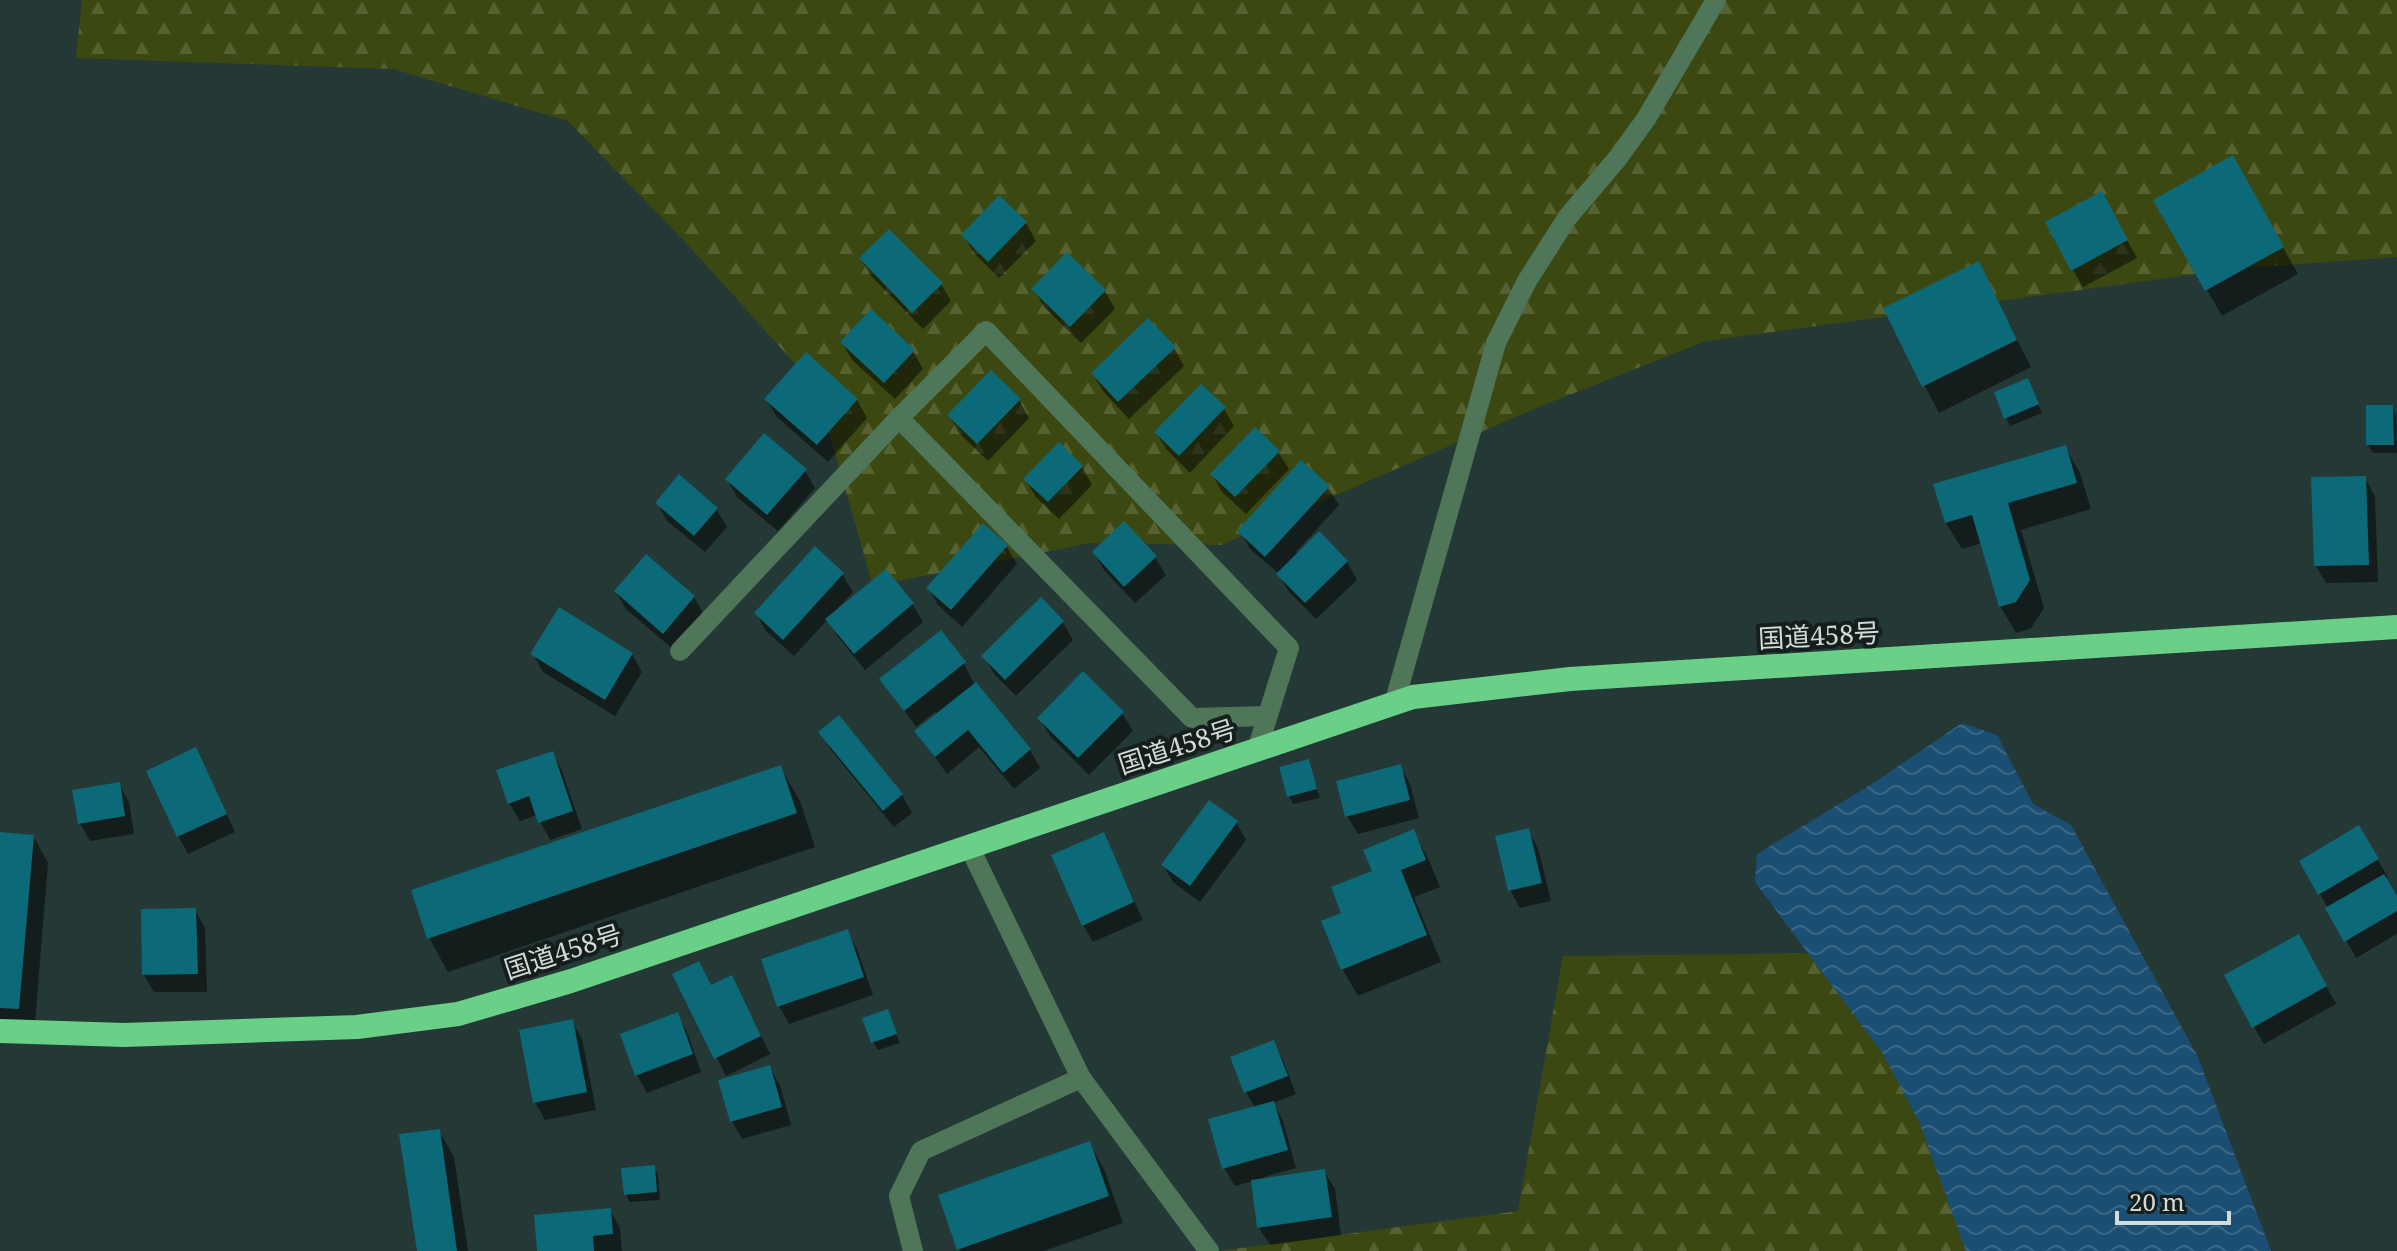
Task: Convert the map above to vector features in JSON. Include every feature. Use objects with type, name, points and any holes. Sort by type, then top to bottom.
[{"type":"highway","name":"国道458号","points":[[0,1031],[124,1035],[326,1029],[458,1014],[571,981],[1413,697],[1570,679],[2397,627]]},
{"type":"street","points":[[1394,704],[1496,343],[1527,281],[1567,218],[1646,119],[1716,0]]},
{"type":"street","points":[[680,651],[899,418],[986,331],[1289,648],[1257,750]]},
{"type":"street","points":[[899,418],[1192,718],[1267,716]]},
{"type":"street","points":[[969,846],[1081,1078],[1209,1251]]},
{"type":"street","points":[[913,1251],[899,1196],[921,1151],[1081,1078]]},
{"type":"green space","points":[[82,0],[2397,0],[2397,257],[2233,269],[1706,341],[1541,406],[1221,545],[1090,543],[873,586],[816,387],[689,246],[568,121],[393,69],[76,58]]},
{"type":"green space","points":[[2050,951],[2162,1251],[1219,1251],[1518,1211],[1563,956]]},
{"type":"water","points":[[1962,723],[1997,735],[2033,804],[2071,825],[2198,1057],[2271,1251],[1966,1251],[1919,1122],[1883,1054],[1755,882],[1757,854],[1875,782]]},
{"type":"building","points":[[2233,155],[2284,247],[2205,291],[2153,200]]},
{"type":"building","points":[[2102,191],[2128,240],[2071,271],[2045,222]]},
{"type":"building","points":[[999,195],[1027,222],[988,262],[961,235]]},
{"type":"building","points":[[889,229],[943,283],[912,313],[859,258]]},
{"type":"building","points":[[1067,252],[1106,290],[1070,327],[1031,289]]},
{"type":"building","points":[[1979,261],[2017,340],[1922,387],[1883,308]]},
{"type":"building","points":[[871,309],[915,350],[884,383],[840,342]]},
{"type":"building","points":[[1148,318],[1176,347],[1118,402],[1091,373]]},
{"type":"building","points":[[806,352],[858,399],[817,445],[764,399]]},
{"type":"building","points":[[991,370],[1021,399],[977,444],[947,415]]},
{"type":"building","points":[[2028,378],[2039,404],[2004,419],[1994,392]]},
{"type":"building","points":[[1201,384],[1226,407],[1179,456],[1154,432]]},
{"type":"building","points":[[2366,405],[2393,405],[2394,445],[2366,445]]},
{"type":"building","points":[[1255,427],[1280,451],[1235,497],[1210,474]]},
{"type":"building","points":[[764,433],[807,469],[767,515],[725,479]]},
{"type":"building","points":[[1059,442],[1083,466],[1048,502],[1023,479]]},
{"type":"building","points":[[2066,445],[2077,483],[2008,503],[2030,580],[2016,602],[1999,607],[1972,515],[1945,523],[1933,484]]},
{"type":"building","points":[[1301,460],[1330,486],[1265,557],[1237,531]]},
{"type":"building","points":[[679,474],[718,508],[694,536],[655,503]]},
{"type":"building","points":[[2366,476],[2369,565],[2314,566],[2311,477]]},
{"type":"building","points":[[1124,521],[1157,556],[1124,587],[1092,552]]},
{"type":"building","points":[[983,523],[1008,545],[951,610],[926,588]]},
{"type":"building","points":[[1319,531],[1348,561],[1305,603],[1276,574]]},
{"type":"building","points":[[815,546],[844,573],[783,640],[754,613]]},
{"type":"building","points":[[646,554],[695,596],[663,634],[614,591]]},
{"type":"building","points":[[886,569],[914,603],[854,654],[825,619]]},
{"type":"building","points":[[1041,597],[1064,621],[1005,680],[981,656]]},
{"type":"building","points":[[559,607],[633,653],[605,700],[530,654]]},
{"type":"building","points":[[941,630],[966,662],[904,711],[879,679]]},
{"type":"building","points":[[1083,671],[1124,712],[1078,758],[1037,718]]},
{"type":"building","points":[[976,682],[1031,749],[1003,773],[968,730],[935,757],[914,731]]},
{"type":"building","points":[[839,715],[903,794],[883,811],[818,732]]},
{"type":"building","points":[[196,747],[227,814],[177,837],[146,771]]},
{"type":"building","points":[[553,751],[573,811],[538,823],[529,796],[508,804],[496,770]]},
{"type":"building","points":[[1309,759],[1317,789],[1287,797],[1279,767]]},
{"type":"building","points":[[1401,764],[1410,800],[1345,817],[1336,781]]},
{"type":"building","points":[[781,765],[797,813],[427,939],[411,890]]},
{"type":"building","points":[[120,782],[125,816],[78,824],[72,790]]},
{"type":"building","points":[[1209,800],[1238,821],[1190,886],[1161,865]]},
{"type":"building","points":[[2359,825],[2379,859],[2318,895],[2299,861]]},
{"type":"building","points":[[1529,828],[1542,883],[1508,891],[1495,836]]},
{"type":"building","points":[[1414,829],[1426,860],[1401,870],[1427,935],[1341,970],[1321,921],[1341,913],[1331,887],[1372,871],[1363,850]]},
{"type":"building","points":[[0,832],[34,835],[19,1009],[0,1008]]},
{"type":"building","points":[[1104,832],[1134,902],[1082,926],[1051,855]]},
{"type":"building","points":[[2384,874],[2397,896],[2397,911],[2344,942],[2325,908]]},
{"type":"building","points":[[196,908],[198,974],[142,975],[141,909]]},
{"type":"building","points":[[848,929],[864,977],[777,1007],[761,959]]},
{"type":"building","points":[[2299,934],[2327,986],[2252,1028],[2224,975]]},
{"type":"building","points":[[699,961],[711,985],[732,975],[761,1036],[714,1059],[672,974]]},
{"type":"building","points":[[888,1009],[897,1034],[871,1043],[862,1018]]},
{"type":"building","points":[[678,1012],[693,1054],[635,1076],[620,1034]]},
{"type":"building","points":[[573,1019],[587,1092],[533,1103],[519,1030]]},
{"type":"building","points":[[1274,1040],[1288,1076],[1244,1093],[1230,1057]]},
{"type":"building","points":[[770,1065],[782,1107],[730,1122],[718,1080]]},
{"type":"building","points":[[1274,1101],[1288,1150],[1222,1169],[1208,1119]]},
{"type":"building","points":[[440,1129],[457,1251],[417,1251],[399,1134]]},
{"type":"building","points":[[1090,1141],[1109,1196],[957,1250],[938,1195]]},
{"type":"building","points":[[655,1165],[657,1192],[624,1195],[621,1168]]},
{"type":"building","points":[[1325,1169],[1332,1217],[1257,1228],[1251,1180]]},
{"type":"building","points":[[611,1208],[613,1234],[593,1236],[594,1251],[537,1251],[534,1215]]}]
